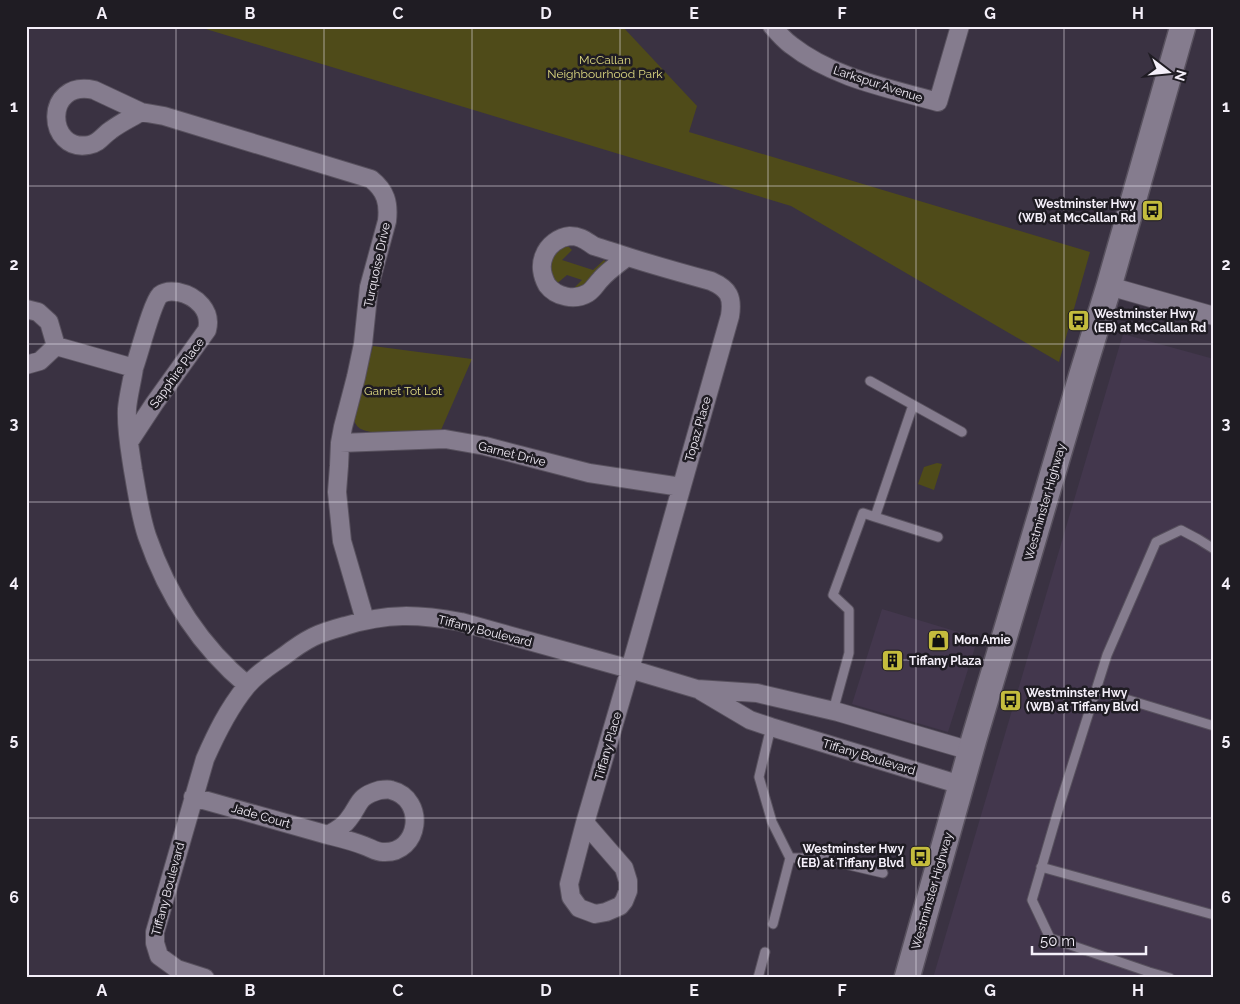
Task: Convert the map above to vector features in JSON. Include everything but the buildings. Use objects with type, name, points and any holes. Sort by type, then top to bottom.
[{"type":"main road","name":"Westminster Highway","points":[[907,978],[961,784],[1109,286],[1183,26]]},
{"type":"street","name":"Larkspur Avenue","points":[[772,26],[790,44],[829,69],[864,82],[938,102],[960,26]]},
{"type":"street","name":"Turquoise Drive","points":[[141,112],[164,116],[371,179],[379,186],[385,196],[388,210],[387,221],[369,287],[361,352],[340,443],[337,492],[342,542],[365,620]]},
{"type":"street","name":"Topaz Place","points":[[627,257],[600,279],[589,293],[571,298],[554,292],[548,286],[542,269],[542,260],[550,246],[564,238],[579,237],[594,245],[627,257],[720,285],[730,295],[732,304],[630,669]]},
{"type":"street","points":[[1109,286],[1214,316]]},
{"type":"street","name":"Sapphire Place","points":[[129,442],[207,330],[208,319],[206,312],[199,302],[188,294],[169,291],[157,299],[153,308],[134,368],[127,406],[129,442],[146,535],[166,582],[184,615],[206,644],[232,673],[247,686]]},
{"type":"street","points":[[26,309],[38,312],[49,322],[56,346]]},
{"type":"street","points":[[26,365],[40,361],[56,346]]},
{"type":"street","points":[[56,346],[134,368]]},
{"type":"street","name":"Garnet Drive","points":[[340,443],[445,440],[485,446],[589,473],[682,487]]},
{"type":"street","name":"Tiffany Boulevard","points":[[205,978],[177,970],[159,956],[154,943],[155,932],[193,797],[205,759],[215,736],[225,716],[247,686],[274,662],[313,637],[365,620],[385,616],[416,616],[461,622],[696,689],[750,720],[961,784]]},
{"type":"street","name":"Tiffany Place","points":[[585,823],[624,868],[628,881],[628,891],[620,906],[606,912],[594,914],[579,908],[571,897],[568,884],[585,823],[630,669]]},
{"type":"street","name":"Tiffany Boulevard","points":[[696,689],[757,693],[833,711],[971,751]]},
{"type":"street","name":"Jade Court","points":[[193,797],[328,835],[358,843],[374,851],[384,852],[394,851],[410,839],[416,820],[414,810],[400,794],[390,790],[369,793],[361,799],[350,819],[328,835]]},
{"type":"lane","points":[[870,381],[962,432]]},
{"type":"lane","points":[[875,517],[913,404]]},
{"type":"lane","points":[[833,711],[849,653],[849,610],[833,595],[863,513],[938,537]]},
{"type":"lane","points":[[1170,978],[1050,938],[1032,900],[1107,655],[1156,542],[1181,530],[1198,538],[1214,549]]},
{"type":"lane","points":[[1096,690],[1214,726]]},
{"type":"lane","points":[[771,727],[758,777],[772,822],[790,858],[772,924]]},
{"type":"lane","points":[[790,858],[819,858],[883,873]]},
{"type":"lane","points":[[1041,868],[1214,915]]},
{"type":"lane","points":[[758,978],[765,952]]},
{"type":"shaded area","points":[[1123,334],[1214,359],[1214,978],[933,978]]},
{"type":"shaded area","points":[[882,609],[978,638],[948,732],[852,704]]},
{"type":"green space","name":"McCallan Neighbourhood Park","points":[[196,26],[622,26],[697,106],[689,132],[1090,252],[1059,362],[791,206]]},
{"type":"green space","points":[[564,246],[572,250],[562,260],[593,270],[604,260],[606,262],[597,269],[583,288],[571,291],[582,280],[567,275],[554,286],[551,282],[551,254]]},
{"type":"green space","name":"Garnet Tot Lot","points":[[373,346],[472,359],[441,430],[372,432],[362,430],[356,425],[353,418]]},
{"type":"green space","points":[[937,463],[942,464],[934,490],[918,484],[924,467]]},
{"type":"place","name":"Westminster Hwy (WB) at McCallan Rd","points":[[1152,211]]},
{"type":"place","name":"Westminster Hwy (EB) at McCallan Rd","points":[[1078,321]]},
{"type":"place","name":"Mon Amie","points":[[938,640]]},
{"type":"place","name":"Tiffany Plaza","points":[[893,661]]},
{"type":"place","name":"Westminster Hwy (WB) at Tiffany Blvd","points":[[1010,700]]},
{"type":"place","name":"Westminster Hwy (EB) at Tiffany Blvd","points":[[920,856]]}]
